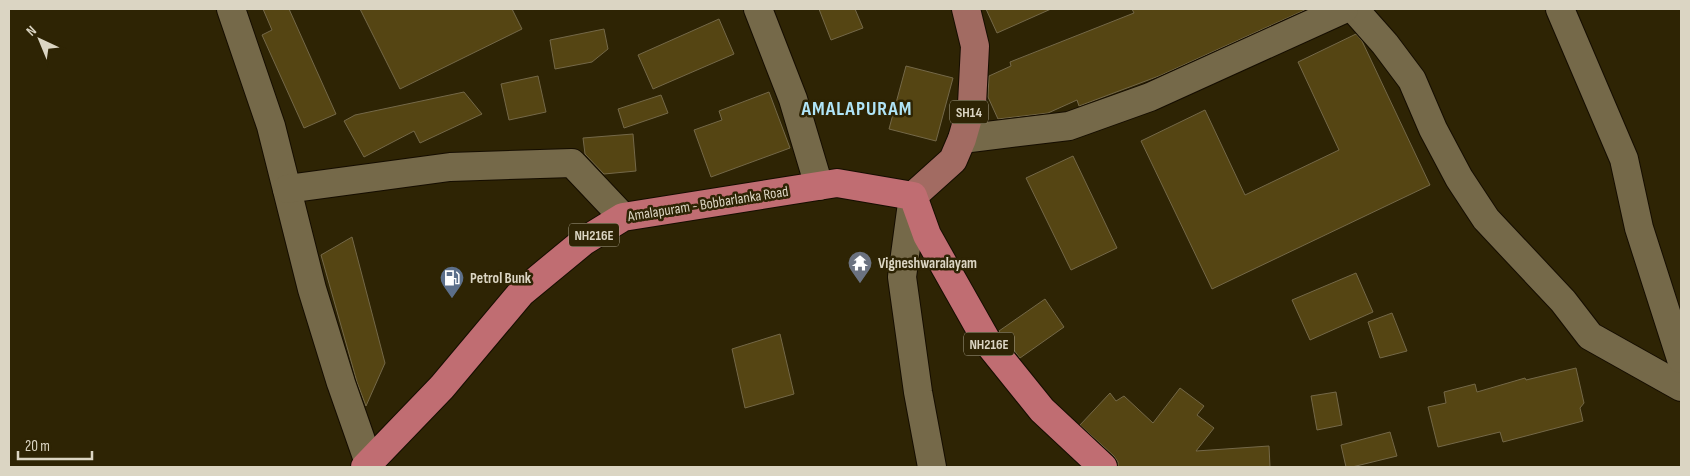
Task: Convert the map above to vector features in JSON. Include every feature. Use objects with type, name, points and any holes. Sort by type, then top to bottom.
[{"type":"highway","name":"Amalapuram - Bobbarlanka Road","points":[[367,465],[442,387],[521,293],[584,242],[623,217],[837,183],[912,196]]},
{"type":"highway","name":"NH216E","points":[[912,196],[927,235],[988,343],[1042,410],[1103,467]]},
{"type":"main road","name":"SH14","points":[[912,196],[953,160],[962,139],[972,104],[975,46],[966,9]]},
{"type":"street","points":[[231,9],[271,126],[312,289],[367,465]]},
{"type":"street","points":[[758,9],[793,99],[819,186]]},
{"type":"street","points":[[962,139],[1069,126],[1150,97],[1344,9]]},
{"type":"street","points":[[1354,9],[1385,44],[1412,80],[1433,130],[1459,178],[1486,219],[1563,301],[1590,336],[1681,387]]},
{"type":"street","points":[[1560,9],[1624,159],[1639,228],[1681,359]]},
{"type":"street","points":[[287,189],[450,167],[572,163],[623,217]]},
{"type":"street","points":[[912,196],[902,276],[918,392],[932,467]]},
{"type":"building","points":[[263,9],[289,9],[336,114],[304,128],[262,35],[272,30]]},
{"type":"building","points":[[360,9],[512,9],[522,29],[400,89]]},
{"type":"building","points":[[819,9],[855,9],[863,28],[831,40]]},
{"type":"building","points":[[986,9],[1051,9],[997,33]]},
{"type":"building","points":[[1132,9],[1307,9],[1159,76],[1079,106],[1077,100],[1048,113],[998,119],[988,97],[989,76],[1011,66],[1010,62],[1134,13]]},
{"type":"building","points":[[719,19],[734,54],[653,89],[638,55]]},
{"type":"building","points":[[604,29],[608,49],[592,62],[555,69],[550,40]]},
{"type":"building","points":[[1356,34],[1362,41],[1430,185],[1212,289],[1141,141],[1205,110],[1245,195],[1339,150],[1298,62]]},
{"type":"building","points":[[906,66],[953,78],[936,141],[889,129]]},
{"type":"building","points":[[538,76],[546,112],[509,120],[501,84]]},
{"type":"building","points":[[464,92],[482,114],[420,143],[414,131],[364,157],[344,121],[355,115]]},
{"type":"building","points":[[769,92],[790,148],[711,177],[694,130],[722,120],[719,111]]},
{"type":"building","points":[[661,95],[668,113],[624,128],[618,109]]},
{"type":"building","points":[[633,134],[636,171],[604,174],[585,154],[583,138]]},
{"type":"building","points":[[1073,156],[1117,248],[1071,270],[1026,178]]},
{"type":"building","points":[[352,237],[385,363],[366,406],[357,382],[321,255]]},
{"type":"building","points":[[1356,273],[1373,312],[1310,340],[1292,300]]},
{"type":"building","points":[[1045,299],[1064,327],[1020,358],[999,331]]},
{"type":"building","points":[[1392,313],[1407,351],[1380,358],[1368,322]]},
{"type":"building","points":[[780,334],[794,394],[745,408],[732,349]]},
{"type":"building","points":[[1576,368],[1584,403],[1580,408],[1583,421],[1503,442],[1500,432],[1438,447],[1428,407],[1446,403],[1444,392],[1475,384],[1477,392],[1525,378],[1526,380]]},
{"type":"building","points":[[1180,388],[1204,406],[1197,415],[1214,428],[1196,451],[1269,446],[1270,467],[1118,467],[1118,462],[1114,456],[1080,425],[1110,393],[1116,401],[1124,396],[1153,423]]},
{"type":"building","points":[[1336,392],[1342,425],[1317,430],[1311,396]]},
{"type":"building","points":[[1390,432],[1397,456],[1346,467],[1341,445]]},
{"type":"place","name":"Vigneshwaralayam","points":[[860,284]]},
{"type":"place","name":"Petrol Bunk","points":[[452,299]]},
{"type":"district","name":"AMALAPURAM","points":[[857,109]]}]
